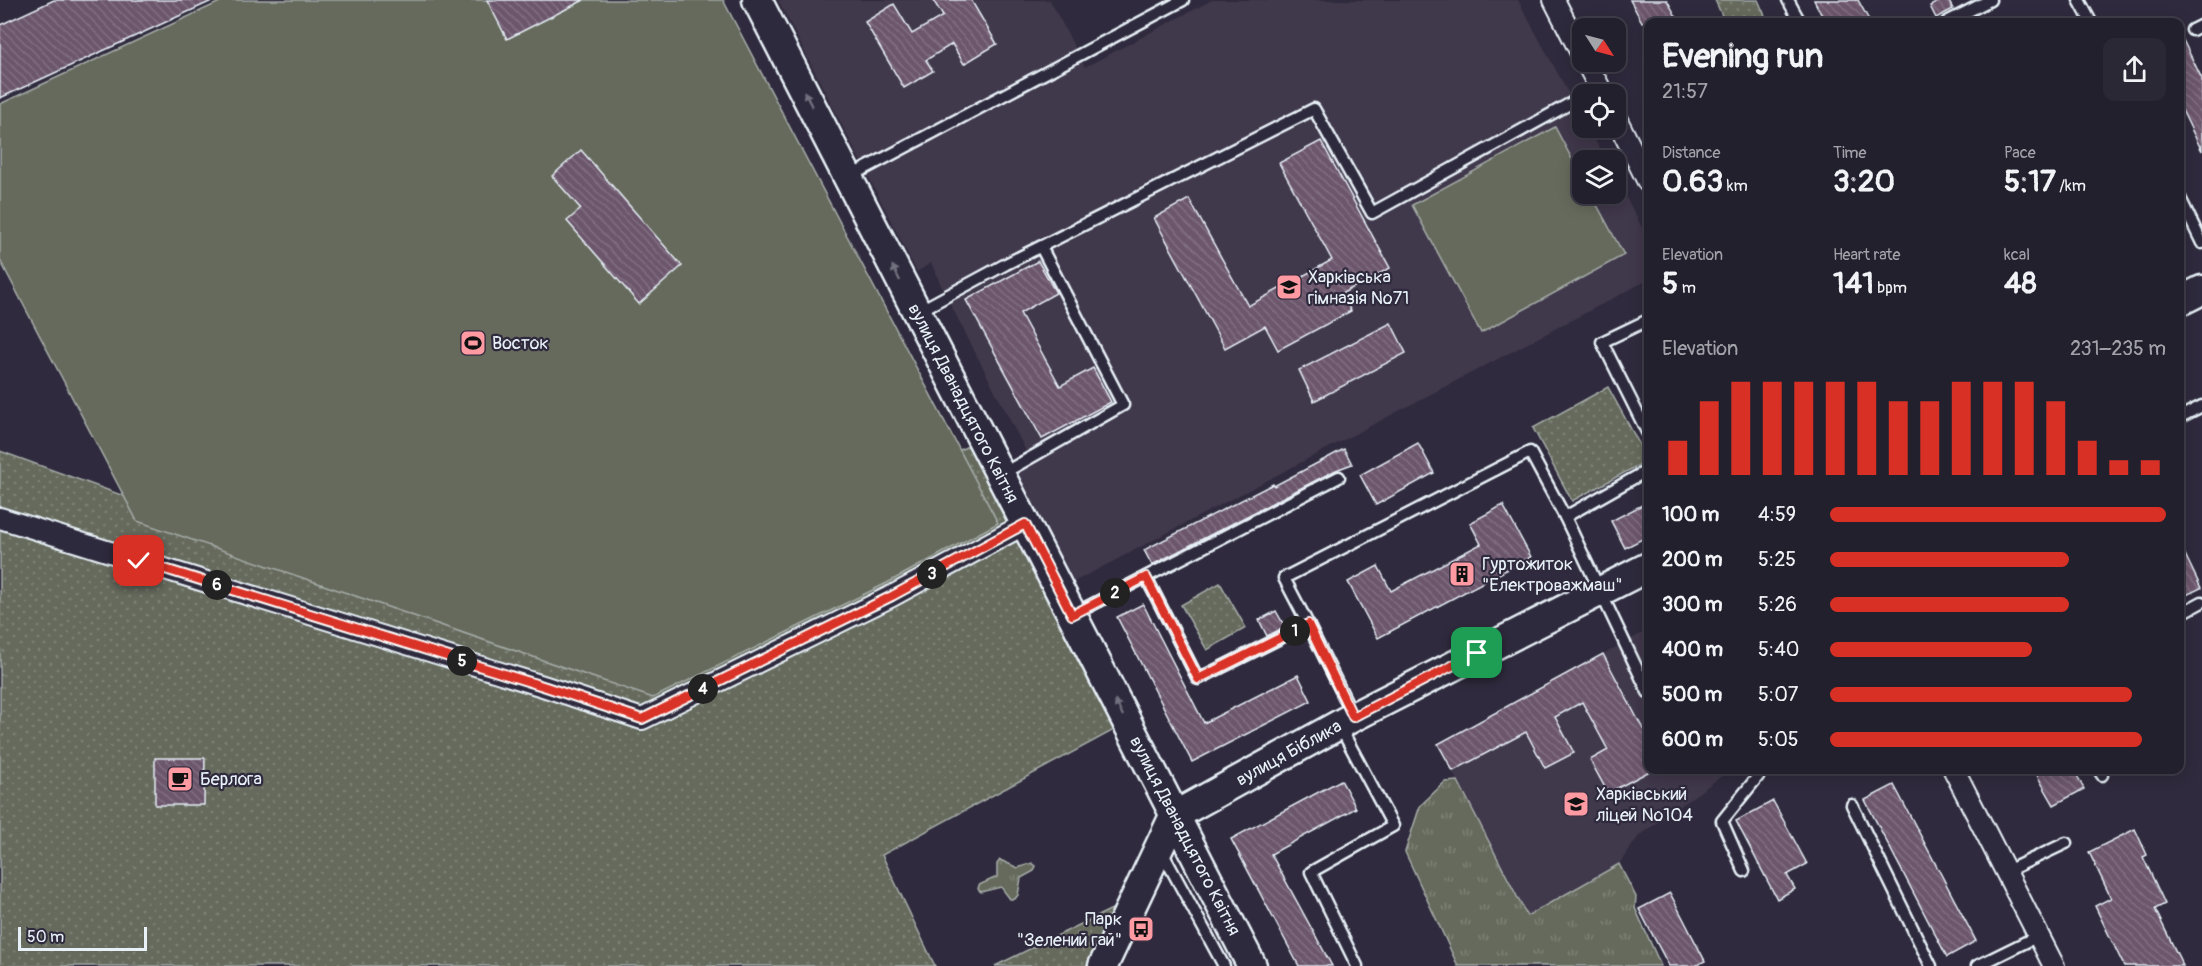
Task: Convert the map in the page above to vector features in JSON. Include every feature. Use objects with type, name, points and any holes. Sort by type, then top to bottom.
[{"type":"street","name":"вулиця Дванадцятого Квітня","points":[[757,0],[1252,966]]},
{"type":"street","points":[[1554,0],[1572,35]]},
{"type":"street","points":[[1626,137],[1644,171]]},
{"type":"street","points":[[2184,299],[2202,290]]},
{"type":"street","points":[[0,518],[546,687],[642,719],[892,596],[1025,524]]},
{"type":"street","name":"вулиця Біблика","points":[[1174,816],[1346,721],[1644,569]]},
{"type":"street","points":[[1956,774],[2054,966]]},
{"type":"street","points":[[1102,966],[1174,816]]},
{"type":"lane","points":[[848,177],[1183,0]]},
{"type":"lane","points":[[1788,0],[1798,18]]},
{"type":"lane","points":[[1955,18],[1990,0]]},
{"type":"lane","points":[[2079,0],[2089,18]]},
{"type":"lane","points":[[916,312],[1314,109],[1372,213],[1572,105]]},
{"type":"lane","points":[[2184,206],[2202,243]]},
{"type":"lane","points":[[1000,475],[1123,405],[1041,247]]},
{"type":"lane","points":[[1644,322],[1602,342],[1644,426]]},
{"type":"lane","points":[[2184,415],[2202,406]]},
{"type":"lane","points":[[1357,966],[1311,872],[1393,826],[1346,721],[1308,624],[1284,578],[1530,452],[1565,517],[1644,684]]},
{"type":"lane","points":[[1565,517],[1644,472]]},
{"type":"lane","points":[[1072,615],[1340,477]]},
{"type":"lane","points":[[1146,577],[1198,679],[1308,624]]},
{"type":"lane","points":[[2184,612],[2202,603]]},
{"type":"lane","points":[[1744,871],[1722,821],[1760,774]]},
{"type":"lane","points":[[1852,805],[1931,966]]},
{"type":"lane","points":[[2005,872],[2066,843]]},
{"type":"lane","points":[[1159,847],[1224,966]]},
{"type":"lane","points":[[1977,966],[2038,936]]},
{"type":"shaded area","name":"Харківська гімназія №71","points":[[778,0],[1050,0],[1085,67],[1212,0],[1518,0],[1572,100],[1572,138],[1594,138],[1600,150],[1572,150],[1572,204],[1626,204],[1626,197],[1644,231],[1644,282],[1074,582],[1014,467],[1030,459],[931,263],[917,272]]},
{"type":"shaded area","name":"Харківський ліцей №104","points":[[1644,632],[1644,774],[1724,774],[1639,836],[1619,864],[1527,917],[1438,744]]},
{"type":"green space","name":"Восток","points":[[224,0],[723,0],[998,523],[887,583],[653,698],[137,521],[0,260],[0,104]]},
{"type":"green space","points":[[1715,0],[1758,0],[1766,18],[1723,18]]},
{"type":"green space","points":[[1555,127],[1572,159],[1572,204],[1596,204],[1624,255],[1481,333],[1412,205]]},
{"type":"green space","points":[[1608,387],[1644,453],[1644,462],[1572,501],[1533,428]]},
{"type":"green space","points":[[983,438],[1127,723],[882,855],[935,966],[0,966],[0,451],[565,656]]},
{"type":"green space","points":[[1220,583],[1246,628],[1207,650],[1181,605]]},
{"type":"green space","points":[[1458,781],[1527,916],[1619,864],[1636,897],[1635,908],[1661,966],[1458,966],[1405,852],[1420,806],[1445,782]]},
{"type":"green space","points":[[1000,860],[1018,868],[1032,863],[1036,866],[1034,871],[1021,878],[1015,899],[1010,899],[1001,887],[981,892],[978,889],[979,885],[997,877],[997,864]]},
{"type":"green space","points":[[1121,905],[1093,966],[995,966],[1112,909]]},
{"type":"building","points":[[54,0],[214,0],[0,98],[0,25]]},
{"type":"building","points":[[487,0],[584,0],[507,39]]},
{"type":"building","points":[[933,0],[971,0],[997,44],[964,64],[952,44],[926,60],[933,71],[904,88],[865,22],[894,4],[912,34],[943,16]]},
{"type":"building","points":[[1630,0],[1667,0],[1677,18],[1644,18],[1642,22]]},
{"type":"building","points":[[1814,0],[1858,0],[1868,18],[1823,18]]},
{"type":"building","points":[[1942,0],[1948,0],[1953,9],[1936,18],[1930,6]]},
{"type":"building","points":[[2184,42],[2202,79],[2202,151],[2184,114]]},
{"type":"building","points":[[1321,141],[1390,268],[1341,294],[1351,311],[1278,350],[1265,326],[1225,348],[1154,218],[1189,199],[1248,306],[1332,260],[1279,163]]},
{"type":"building","points":[[581,150],[682,266],[639,304],[567,221],[581,209],[552,176]]},
{"type":"building","points":[[1038,261],[1056,293],[1020,313],[1060,386],[1093,368],[1111,402],[1042,439],[966,300]]},
{"type":"building","points":[[1391,323],[1406,353],[1314,401],[1299,370]]},
{"type":"building","points":[[1418,443],[1434,473],[1376,505],[1360,475]]},
{"type":"building","points":[[1344,449],[1352,464],[1336,470],[1152,565],[1144,550]]},
{"type":"building","points":[[1644,504],[1644,538],[1625,548],[1611,521]]},
{"type":"building","name":"Гуртожиток \"Електроважмаш\"","points":[[1503,505],[1531,557],[1378,638],[1348,582],[1378,566],[1391,591],[1481,544],[1470,523]]},
{"type":"building","points":[[2184,552],[2201,588],[2184,596]]},
{"type":"building","points":[[1143,604],[1204,723],[1298,675],[1311,701],[1192,762],[1117,617]]},
{"type":"building","points":[[1276,611],[1285,627],[1267,636],[1259,620]]},
{"type":"building","points":[[1603,654],[1644,728],[1644,774],[1608,793],[1590,760],[1608,750],[1582,702],[1555,717],[1574,753],[1545,768],[1526,732],[1453,771],[1438,744]]},
{"type":"building","name":"Берлога","points":[[155,758],[205,758],[204,805],[155,805]]},
{"type":"building","points":[[2036,774],[2076,774],[2084,789],[2054,805]]},
{"type":"building","points":[[1341,780],[1356,808],[1271,854],[1332,966],[1299,966],[1231,839]]},
{"type":"building","points":[[1894,785],[1976,941],[1947,957],[1865,800]]},
{"type":"building","points":[[1773,801],[1807,864],[1787,875],[1795,889],[1777,899],[1736,821]]},
{"type":"building","points":[[2135,829],[2147,855],[2143,857],[2165,904],[2155,909],[2183,966],[2124,966],[2095,906],[2111,898],[2089,852]]},
{"type":"building","points":[[1670,893],[1705,961],[1695,966],[1669,966],[1639,909]]},
{"type":"place","name":"Харківська гімназія №71","points":[[1289,287]]},
{"type":"place","name":"Восток","points":[[473,343]]},
{"type":"place","name":"Гуртожиток \"Електроважмаш\"","points":[[1462,574]]},
{"type":"place","name":"Берлога","points":[[180,779]]},
{"type":"place","name":"Харківський ліцей №104","points":[[1576,804]]},
{"type":"place","name":"Парк \"Зелений гай\"","points":[[1141,929]]},
{"type":"route","points":[[139,561],[642,719],[892,596],[1025,524],[1072,615],[1146,577],[1198,679],[1308,624],[1353,717],[1477,653]]}]
